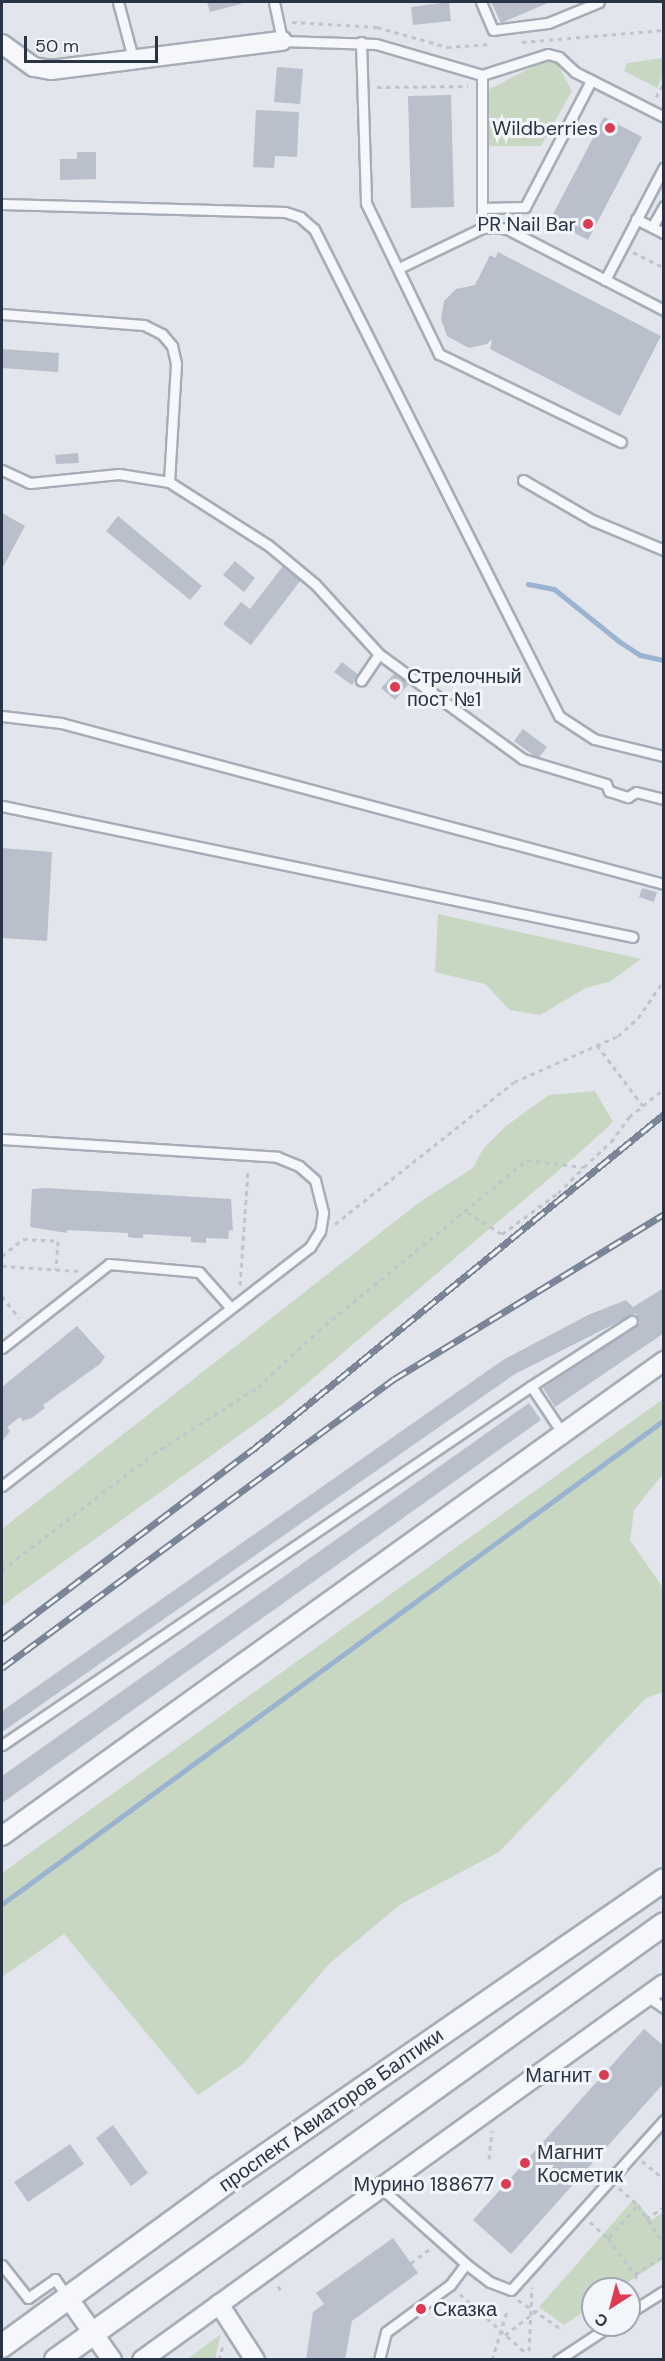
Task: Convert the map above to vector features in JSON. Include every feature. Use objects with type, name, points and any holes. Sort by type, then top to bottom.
[{"type":"street","points":[[2,44],[34,67],[51,70],[134,62],[233,45],[282,41]]},
{"type":"street","points":[[2,1836],[663,1362]]},
{"type":"street","name":"проспект Авиаторов Балтики","points":[[2,2346],[218,2188],[663,1880]]},
{"type":"street","points":[[56,2360],[663,1924]]},
{"type":"street","points":[[142,2360],[663,1984]]},
{"type":"street","points":[[69,2299],[112,2360]]},
{"type":"street","points":[[219,2304],[255,2360]]},
{"type":"lane","points":[[118,2],[134,62]]},
{"type":"lane","points":[[274,2],[282,41],[361,42],[393,47],[482,75],[548,54],[559,57],[591,81],[663,117]]},
{"type":"lane","points":[[481,2],[493,30],[548,23],[599,2]]},
{"type":"lane","points":[[361,42],[366,203],[439,354],[621,442]]},
{"type":"lane","points":[[482,75],[482,228]]},
{"type":"lane","points":[[482,208],[525,207],[591,81]]},
{"type":"lane","points":[[605,280],[663,167]]},
{"type":"lane","points":[[2,204],[285,212],[300,217],[314,229],[559,716],[594,739],[663,756]]},
{"type":"lane","points":[[652,227],[663,206]]},
{"type":"lane","points":[[636,219],[663,233]]},
{"type":"lane","points":[[399,268],[482,228],[507,229],[663,310]]},
{"type":"lane","points":[[2,314],[144,325],[162,334],[172,346],[176,364],[169,482]]},
{"type":"lane","points":[[2,470],[30,483],[119,474],[169,482],[268,545],[315,584],[379,654],[523,759],[606,784],[609,791],[628,796],[636,792],[663,799]]},
{"type":"lane","points":[[523,480],[592,520],[663,550]]},
{"type":"lane","points":[[361,681],[379,654]]},
{"type":"lane","points":[[2,716],[61,723],[663,884]]},
{"type":"lane","points":[[2,806],[633,937]]},
{"type":"lane","points":[[2,1139],[277,1157],[299,1166],[315,1180],[322,1204],[320,1231],[310,1247],[2,1486]]},
{"type":"lane","points":[[2,1348],[109,1264],[190,1269],[208,1278],[231,1308]]},
{"type":"lane","points":[[2,1745],[531,1386],[632,1322]]},
{"type":"lane","points":[[531,1386],[563,1434]]},
{"type":"lane","points":[[647,1996],[663,2008]]},
{"type":"lane","points":[[380,2187],[466,2264],[490,2282],[511,2290],[663,2120]]},
{"type":"lane","points":[[379,2360],[386,2332],[450,2285],[466,2264]]},
{"type":"lane","points":[[2,2265],[28,2298],[55,2279],[69,2299]]},
{"type":"lane","points":[[641,2305],[663,2291]]},
{"type":"lane","points":[[558,2360],[593,2337]]},
{"type":"path","points":[[291,22],[376,27],[447,47],[493,44]]},
{"type":"path","points":[[515,42],[663,30]]},
{"type":"path","points":[[377,87],[477,86]]},
{"type":"path","points":[[622,247],[663,268]]},
{"type":"path","points":[[320,1231],[332,1226],[514,1082],[618,1036],[638,1018],[663,980]]},
{"type":"path","points":[[597,1045],[643,1106]]},
{"type":"path","points":[[467,1212],[502,1234],[558,1193],[643,1106],[663,1089]]},
{"type":"path","points":[[2,1570],[153,1454],[258,1387],[318,1331],[467,1212],[527,1160],[584,1167]]},
{"type":"path","points":[[240,1285],[248,1170]]},
{"type":"path","points":[[2,1256],[23,1239],[58,1241],[56,1270]]},
{"type":"path","points":[[2,1266],[98,1272]]},
{"type":"path","points":[[2,1296],[27,1328]]},
{"type":"path","points":[[489,2159],[492,2131]]},
{"type":"path","points":[[637,2277],[608,2238],[638,2205],[663,2244]]},
{"type":"path","points":[[646,2219],[663,2207]]},
{"type":"path","points":[[411,2263],[433,2247]]},
{"type":"path","points":[[635,2274],[663,2256]]},
{"type":"path","points":[[458,2293],[527,2352],[533,2313],[531,2285]]},
{"type":"path","points":[[278,2286],[281,2291]]},
{"type":"path","points":[[518,2300],[533,2313],[563,2330]]},
{"type":"path","points":[[504,2334],[540,2308]]},
{"type":"path","points":[[492,2360],[504,2334],[507,2312]]},
{"type":"path","points":[[219,2360],[224,2343]]},
{"type":"green space","points":[[663,58],[663,75],[657,88],[624,71],[627,63]]},
{"type":"green space","points":[[544,61],[557,63],[572,91],[541,146],[487,146],[486,91]]},
{"type":"green space","points":[[438,914],[641,959],[611,981],[586,988],[540,1015],[510,1010],[485,984],[435,972]]},
{"type":"green space","points":[[595,1091],[613,1122],[577,1155],[280,1406],[2,1606],[2,1529],[421,1201],[473,1168],[483,1149],[506,1126],[549,1095]]},
{"type":"green space","points":[[663,1399],[663,1474],[634,1510],[630,1540],[663,1588],[663,1692],[646,1698],[499,1852],[401,1904],[329,1964],[243,2064],[198,2095],[64,1934],[2,1977],[2,1873]]},
{"type":"green space","points":[[634,2199],[652,2220],[663,2212],[663,2259],[636,2277],[581,2277],[581,2313],[564,2325],[539,2307]]},
{"type":"green space","points":[[221,2334],[215,2359],[189,2358]]},
{"type":"building","points":[[207,2],[240,2],[241,4],[210,12]]},
{"type":"building","points":[[449,2],[451,21],[413,25],[411,7]]},
{"type":"building","points":[[491,2],[550,2],[501,23]]},
{"type":"building","points":[[277,67],[303,69],[300,104],[274,102]]},
{"type":"building","points":[[451,95],[454,207],[411,208],[408,96]]},
{"type":"building","points":[[256,110],[299,112],[297,157],[275,156],[274,168],[253,167]]},
{"type":"building","points":[[604,117],[642,137],[588,240],[550,220]]},
{"type":"building","points":[[77,152],[96,152],[96,179],[60,180],[60,159],[77,159]]},
{"type":"building","points":[[498,252],[661,336],[620,416],[490,349],[492,339],[487,344],[469,348],[447,336],[441,319],[444,301],[456,289],[475,285],[490,255],[495,258]]},
{"type":"building","points":[[2,349],[59,353],[58,372],[2,368]]},
{"type":"building","points":[[78,453],[79,463],[56,464],[55,455]]},
{"type":"building","points":[[2,513],[25,526],[2,569]]},
{"type":"building","points":[[118,516],[202,586],[190,600],[106,531]]},
{"type":"building","points":[[235,561],[255,578],[244,592],[223,575]]},
{"type":"building","points":[[283,566],[301,580],[251,645],[223,624],[241,602],[250,609]]},
{"type":"building","points":[[342,662],[359,675],[352,685],[334,672]]},
{"type":"building","name":"Стрелочный пост №1","points":[[395,673],[408,685],[395,700],[381,688]]},
{"type":"building","points":[[523,729],[547,747],[538,759],[514,741]]},
{"type":"building","points":[[2,848],[52,852],[47,941],[2,938]]},
{"type":"building","points":[[642,888],[657,892],[654,902],[639,897]]},
{"type":"building","points":[[32,1189],[231,1199],[233,1231],[229,1230],[228,1239],[206,1238],[206,1243],[191,1242],[191,1237],[143,1234],[143,1238],[133,1238],[128,1237],[128,1233],[67,1230],[67,1233],[30,1227]]},
{"type":"building","points":[[664,1288],[664,1333],[555,1407],[543,1388],[640,1323],[636,1313],[515,1374],[2,1732],[2,1711],[503,1360],[588,1315],[626,1300],[633,1307]]},
{"type":"building","points":[[77,1326],[105,1357],[100,1364],[43,1405],[45,1408],[32,1418],[23,1421],[20,1417],[7,1427],[10,1431],[2,1442],[2,1387]]},
{"type":"building","points":[[529,1403],[541,1420],[2,1803],[2,1776]]},
{"type":"building","points":[[644,2029],[664,2046],[664,2083],[511,2254],[473,2220]]},
{"type":"building","points":[[113,2125],[148,2173],[131,2186],[96,2138]]},
{"type":"building","points":[[70,2144],[84,2164],[28,2202],[14,2182]]},
{"type":"building","points":[[393,2238],[418,2273],[352,2321],[345,2360],[306,2360],[313,2312],[324,2304],[316,2293]]},
{"type":"waterway","points":[[528,584],[554,589],[620,642],[640,655],[664,660]]},
{"type":"waterway","points":[[2,1904],[664,1420]]},
{"type":"railway","points":[[2,1639],[251,1451],[664,1114]]},
{"type":"railway","points":[[2,1668],[394,1379],[664,1214]]},
{"type":"place","name":"Wildberries","points":[[610,128]]},
{"type":"place","name":"PR Nail Bar","points":[[588,224]]},
{"type":"place","name":"Стрелочный пост №1","points":[[395,687]]},
{"type":"place","name":"Магнит","points":[[604,2075]]},
{"type":"place","name":"Магнит Косметик","points":[[525,2163]]},
{"type":"place","name":"Мурино 188677","points":[[506,2184]]},
{"type":"place","name":"Сказка","points":[[421,2309]]}]
